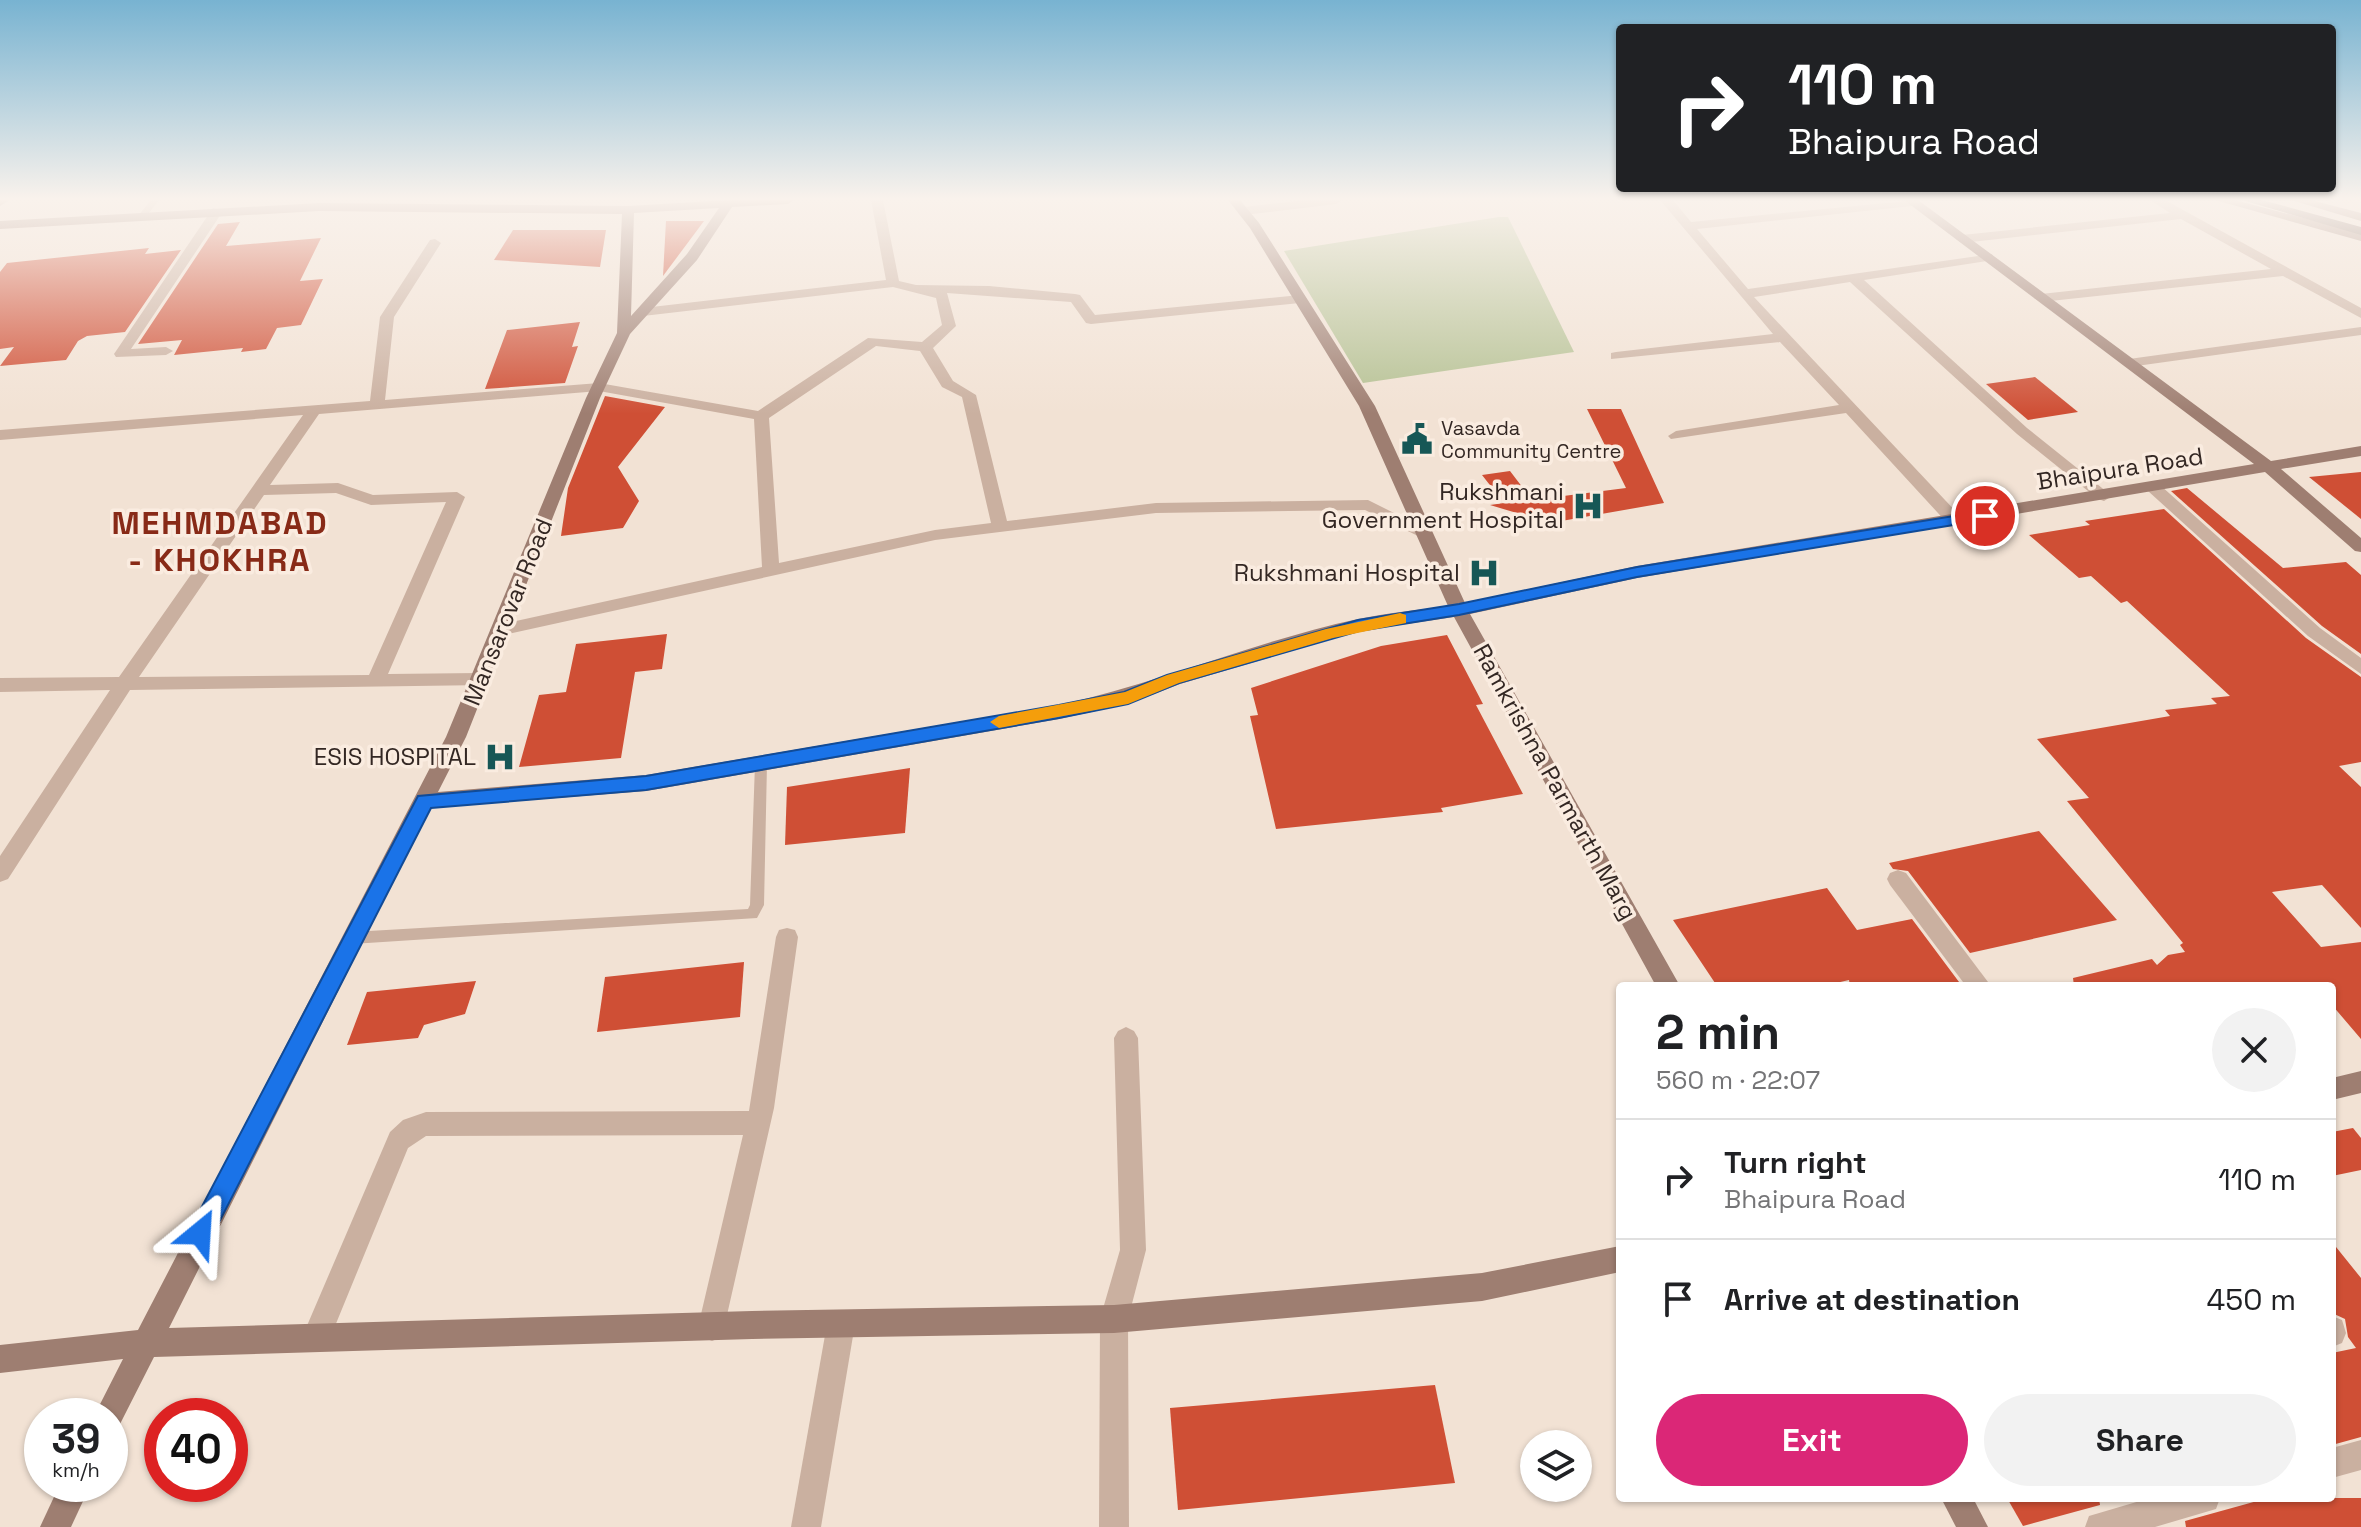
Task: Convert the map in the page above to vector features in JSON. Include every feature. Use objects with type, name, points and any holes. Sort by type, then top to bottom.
[{"type":"street","points":[[166,351],[121,354],[177,271]]},
{"type":"street","points":[[377,405],[387,317],[417,271]]},
{"type":"street","points":[[624,333],[626,271]]},
{"type":"street","name":"Mansarovar Road","points":[[118,1398],[425,801],[624,333],[679,271]]},
{"type":"street","points":[[891,271],[893,283]]},
{"type":"street","name":"Ramkrishna Parmarth Marg","points":[[1282,271],[1367,406],[1459,610],[1666,982]]},
{"type":"street","points":[[1725,271],[1955,521]]},
{"type":"street","points":[[1744,294],[1891,271]]},
{"type":"street","points":[[2006,271],[2271,469],[2361,547]]},
{"type":"street","points":[[2041,298],[2283,272],[2361,314]]},
{"type":"street","points":[[1853,277],[2022,431],[2104,496]]},
{"type":"street","points":[[0,435],[599,387],[761,416],[873,341],[925,347],[949,326],[942,296],[893,283],[643,312]]},
{"type":"street","points":[[917,289],[989,290],[1075,298],[1091,320],[1300,299]]},
{"type":"street","points":[[2129,363],[2361,331]]},
{"type":"street","points":[[1616,356],[1784,337]]},
{"type":"street","points":[[925,347],[947,384],[969,395],[1000,526]]},
{"type":"street","points":[[1676,436],[1850,408]]},
{"type":"street","points":[[0,873],[125,683],[314,410]]},
{"type":"street","points":[[761,416],[771,572]]},
{"type":"street","name":"Bhaipura Road","points":[[425,801],[646,783],[761,764],[1128,697],[1173,679],[1358,625],[1459,610],[1637,572],[2271,469],[2361,451]]},
{"type":"street","points":[[259,490],[338,488],[371,500],[457,497],[376,681]]},
{"type":"street","points":[[2154,488],[2314,632],[2361,668]]},
{"type":"street","points":[[499,630],[935,535],[1156,508],[1368,505],[1424,532]]},
{"type":"street","points":[[0,685],[479,680]]},
{"type":"street","points":[[1898,879],[1976,982]]},
{"type":"street","points":[[712,1327],[759,1123],[787,937]]},
{"type":"street","points":[[1114,1527],[1114,1319],[1133,1250],[1126,1038]]},
{"type":"street","points":[[2336,1088],[2361,1082]]},
{"type":"street","points":[[316,1338],[399,1140],[412,1128],[426,1124],[759,1123]]},
{"type":"street","points":[[0,1359],[144,1343],[1114,1319],[1482,1287],[1616,1260]]},
{"type":"street","points":[[806,1527],[841,1324]]},
{"type":"street","points":[[2336,1462],[2361,1455]]},
{"type":"street","points":[[55,1527],[67,1502]]},
{"type":"street","points":[[1958,1502],[1973,1527]]},
{"type":"street","points":[[2100,1527],[2191,1502]]},
{"type":"lane","points":[[352,938],[752,914],[757,905],[761,764]]},
{"type":"green space","points":[[1296,271],[1535,271],[1574,352],[1363,383]]},
{"type":"building","points":[[166,271],[125,332],[87,336],[78,341],[66,360],[0,366],[14,347],[0,349],[0,272]]},
{"type":"building","points":[[186,271],[305,271],[300,281],[323,279],[301,325],[277,328],[266,349],[241,352],[243,348],[174,355],[182,340],[138,344]]},
{"type":"building","points":[[580,322],[572,347],[578,346],[565,383],[485,389],[507,330]]},
{"type":"building","points":[[2035,377],[2078,412],[2028,420],[1986,384]]},
{"type":"building","points":[[605,396],[665,407],[618,467],[639,501],[623,528],[561,536],[568,488]]},
{"type":"building","points":[[1587,409],[1621,409],[1664,503],[1550,523],[1490,505],[1504,503],[1482,475],[1510,471],[1532,500],[1626,488]]},
{"type":"building","points":[[2361,472],[2361,519],[2309,477]]},
{"type":"building","points":[[2187,488],[2283,568],[2346,562],[2361,575],[2361,654],[2322,626],[2171,491]]},
{"type":"building","points":[[2164,509],[2306,638],[2361,677],[2361,762],[2339,766],[2361,787],[2361,928],[2322,885],[2272,892],[2321,947],[2361,942],[2361,1039],[2336,1010],[2336,982],[2074,982],[2073,978],[2152,959],[2157,965],[2168,955],[2185,952],[2180,945],[2183,943],[2067,801],[2089,798],[2037,739],[2170,716],[2165,710],[2217,704],[2211,698],[2230,696],[2127,601],[2121,603],[2091,576],[2079,578],[2029,535],[2090,525],[2085,521]]},
{"type":"building","points":[[667,634],[662,669],[635,672],[621,758],[519,767],[539,695],[566,692],[576,644]]},
{"type":"building","points":[[1447,635],[1483,704],[1476,705],[1523,794],[1441,808],[1443,812],[1276,829],[1250,716],[1258,715],[1251,688],[1381,646]]},
{"type":"building","points":[[910,768],[905,833],[785,845],[787,787]]},
{"type":"building","points":[[2039,831],[2117,920],[1970,953],[1908,871],[1893,869],[1889,863]]},
{"type":"building","points":[[1827,888],[1857,930],[1912,919],[1959,982],[1714,982],[1673,920]]},
{"type":"building","points":[[744,962],[740,1017],[597,1032],[605,977]]},
{"type":"building","points":[[476,981],[465,1014],[424,1025],[418,1038],[347,1045],[367,992]]},
{"type":"building","points":[[2353,1128],[2361,1138],[2361,1170],[2336,1175],[2336,1131]]},
{"type":"building","points":[[2336,1247],[2361,1278],[2361,1437],[2336,1444],[2336,1352],[2356,1348],[2348,1337],[2345,1319],[2336,1315]]},
{"type":"building","points":[[1435,1385],[1455,1483],[1178,1510],[1170,1408]]},
{"type":"building","points":[[2336,1498],[2361,1498],[2361,1527],[2186,1527],[2185,1521],[2254,1502],[2336,1502]]},
{"type":"building","points":[[2009,1502],[2100,1502],[2100,1505],[2023,1526]]},
{"type":"slow traffic","points":[[999,722],[1128,697],[1173,679],[1358,625],[1400,619]]},
{"type":"place","name":"Vasavda Community Centre","points":[[1417,439]]},
{"type":"place","name":"Rukshmani Government Hospital","points":[[1588,506]]},
{"type":"place","name":"Rukshmani Hospital","points":[[1484,573]]},
{"type":"place","name":"ESIS HOSPITAL","points":[[500,757]]},
{"type":"district","name":"MEHMDABAD - KHOKHRA","points":[[220,542]]},
{"type":"route","points":[[200,1233],[425,801],[646,783],[1059,712],[1128,697],[1173,679],[1358,625],[1459,610],[1637,572],[1985,516]]}]
